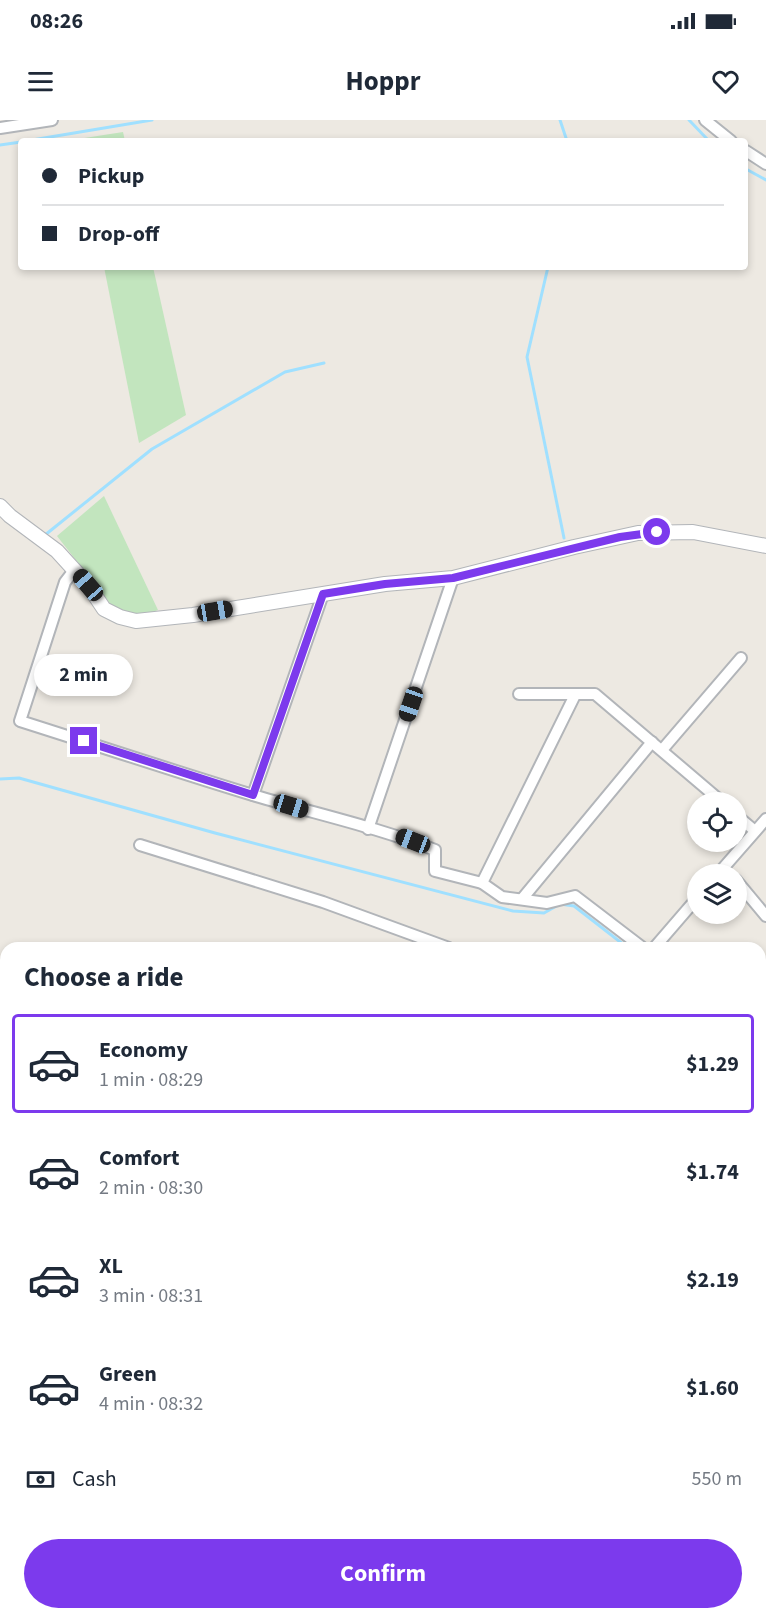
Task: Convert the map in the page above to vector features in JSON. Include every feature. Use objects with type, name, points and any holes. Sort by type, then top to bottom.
[{"type":"street","points":[[0,128],[52,120]]},
{"type":"street","points":[[705,120],[728,138]]},
{"type":"street","points":[[748,152],[766,164]]},
{"type":"street","points":[[0,506],[57,551],[75,569],[104,609],[120,617],[136,621],[193,615],[385,584],[453,578],[638,533],[693,532],[766,546]]},
{"type":"street","points":[[75,569],[65,582],[20,721],[253,795],[368,829],[391,833],[435,850],[435,871],[482,883],[502,897],[547,903],[575,896],[635,942]]},
{"type":"street","points":[[368,829],[453,578]]},
{"type":"street","points":[[253,795],[323,594]]},
{"type":"street","points":[[662,750],[741,658]]},
{"type":"street","points":[[519,694],[595,694],[710,792]]},
{"type":"street","points":[[482,883],[575,695]]},
{"type":"street","points":[[522,898],[652,742]]},
{"type":"street","points":[[731,864],[766,819]]},
{"type":"street","points":[[747,824],[755,831]]},
{"type":"street","points":[[140,845],[322,902],[432,942]]},
{"type":"street","points":[[747,893],[766,916]]},
{"type":"street","points":[[659,942],[687,910]]},
{"type":"green space","points":[[123,132],[124,138],[84,138]]},
{"type":"green space","points":[[105,270],[154,270],[186,415],[139,443]]},
{"type":"green space","points":[[104,496],[158,610],[140,617],[111,605],[57,536]]},
{"type":"waterway","points":[[44,138],[152,120]]},
{"type":"waterway","points":[[560,120],[566,138]]},
{"type":"waterway","points":[[689,120],[706,138]]},
{"type":"waterway","points":[[0,145],[18,142]]},
{"type":"waterway","points":[[748,170],[766,180]]},
{"type":"waterway","points":[[547,270],[527,357],[564,538]]},
{"type":"waterway","points":[[45,535],[152,449],[285,372],[324,363]]},
{"type":"waterway","points":[[0,779],[19,778],[215,833],[513,911],[544,913],[560,904],[574,906],[620,942]]},
{"type":"route","points":[[84,741],[253,795],[323,594],[385,584],[453,578],[620,537],[657,532]]}]
